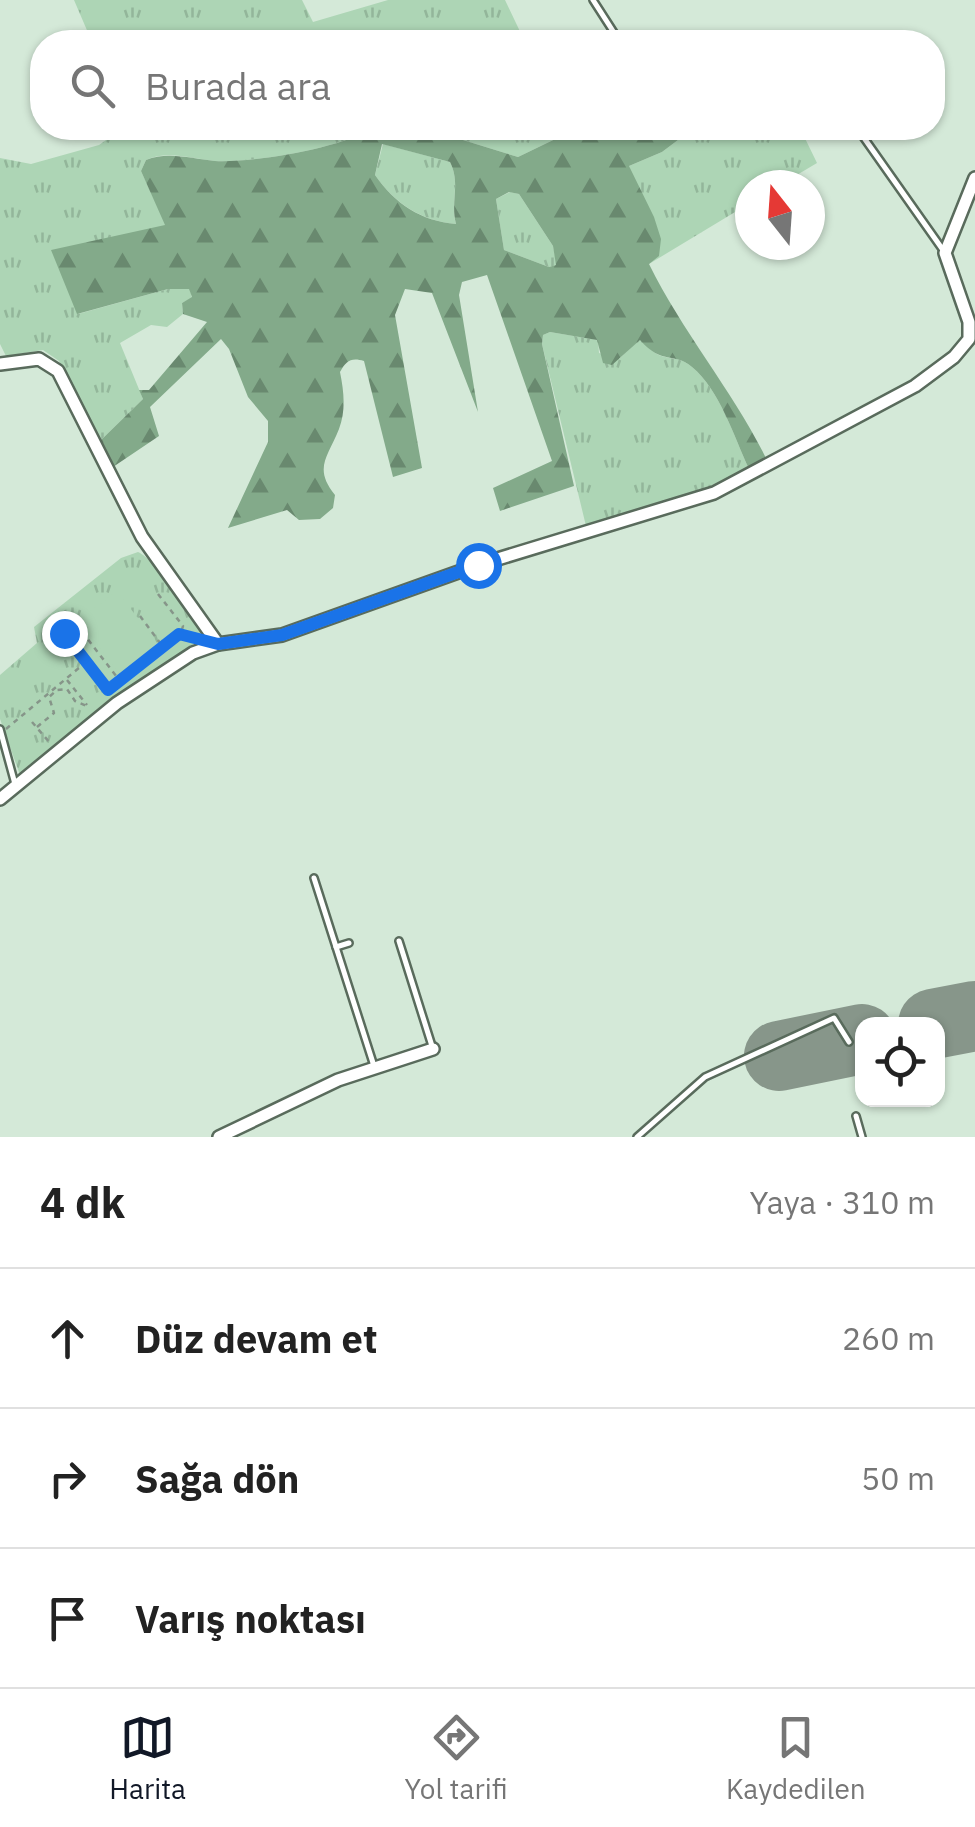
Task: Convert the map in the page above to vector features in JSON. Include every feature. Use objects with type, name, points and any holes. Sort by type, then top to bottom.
[{"type":"street","points":[[0,798],[117,703],[170,666],[218,644],[282,635],[478,565],[714,494],[915,386],[965,346],[969,322],[944,253],[975,178]]},
{"type":"street","points":[[0,364],[32,358],[58,371],[142,537],[218,644]]},
{"type":"street","points":[[219,1137],[375,1068],[433,1049]]},
{"type":"lane","points":[[592,0],[612,30]]},
{"type":"lane","points":[[865,140],[944,253]]},
{"type":"lane","points":[[1,731],[16,786]]},
{"type":"lane","points":[[314,878],[375,1068]]},
{"type":"lane","points":[[399,941],[433,1049]]},
{"type":"lane","points":[[336,947],[348,943]]},
{"type":"lane","points":[[637,1137],[716,1070],[834,1018],[849,1042]]},
{"type":"lane","points":[[856,1116],[862,1137]]},
{"type":"path","points":[[108,690],[184,626],[158,594]]},
{"type":"path","points":[[140,616],[163,647]]},
{"type":"path","points":[[67,624],[64,633],[117,703]]},
{"type":"path","points":[[76,624],[120,681]]},
{"type":"path","points":[[179,634],[218,644]]},
{"type":"path","points":[[1,731],[86,662]]},
{"type":"path","points":[[54,691],[67,689],[76,701],[89,707],[66,678]]},
{"type":"path","points":[[37,727],[54,713],[49,702],[54,691]]},
{"type":"path","points":[[32,722],[58,752]]},
{"type":"green space","points":[[74,0],[302,0],[313,22],[388,0],[505,0],[519,30],[87,30]]},
{"type":"green space","points":[[106,140],[346,140],[274,157],[215,161],[171,155],[146,160],[141,171],[166,225],[78,314],[168,289],[190,289],[192,298],[182,303],[183,314],[167,327],[151,325],[120,343],[143,399],[99,442],[59,361],[43,350],[6,356],[0,344],[0,158],[31,164]]},
{"type":"green space","points":[[463,140],[553,140],[518,157]]},
{"type":"green space","points":[[463,140],[518,157],[553,140],[678,140],[662,152],[629,166],[661,239],[659,256],[649,264],[767,460],[749,469],[711,388],[685,362],[655,353],[640,340],[612,365],[603,363],[597,340],[550,332],[543,335],[542,344],[574,486],[500,511],[493,488],[552,461],[487,275],[462,282],[459,295],[478,412],[432,293],[405,289],[395,315],[422,468],[393,477],[364,361],[352,360],[340,372],[343,415],[325,462],[325,477],[335,495],[333,508],[320,519],[299,520],[287,510],[228,528],[268,442],[268,421],[248,397],[229,349],[221,339],[150,407],[159,436],[113,467],[99,442],[143,399],[139,390],[149,390],[207,322],[183,314],[182,303],[192,297],[189,289],[168,289],[77,314],[51,250],[165,225],[141,171],[146,160],[154,157],[251,160],[341,142]],"holes":[[[382,144],[450,162],[455,178],[456,224],[410,209],[375,175]],[[509,192],[519,194],[553,246],[556,265],[549,267],[504,250],[496,199]]]},
{"type":"green space","points":[[678,140],[806,140],[817,163],[805,170],[735,170],[735,212],[649,264],[629,166],[662,152]]},
{"type":"green space","points":[[383,144],[450,162],[455,178],[456,224],[421,215],[383,185],[375,175]]},
{"type":"green space","points":[[510,192],[519,194],[553,246],[557,265],[549,267],[504,250],[496,199]]},
{"type":"green space","points":[[550,332],[598,340],[599,353],[619,359],[640,339],[655,353],[685,362],[711,388],[749,469],[712,487],[586,526],[542,344],[543,335]]},
{"type":"green space","points":[[138,552],[176,590],[202,638],[110,702],[20,775],[0,719],[0,675],[37,643],[34,627],[121,558]]},
{"type":"green space","points":[[117,591],[160,647],[121,676],[79,620]]},
{"type":"green space","points":[[156,602],[179,631],[164,643],[141,614]]},
{"type":"runway","points":[[945,1022],[975,1016]]},
{"type":"runway","points":[[779,1056],[855,1040]]},
{"type":"route","points":[[64,633],[108,690],[179,634],[218,644],[282,635],[478,565]]}]
